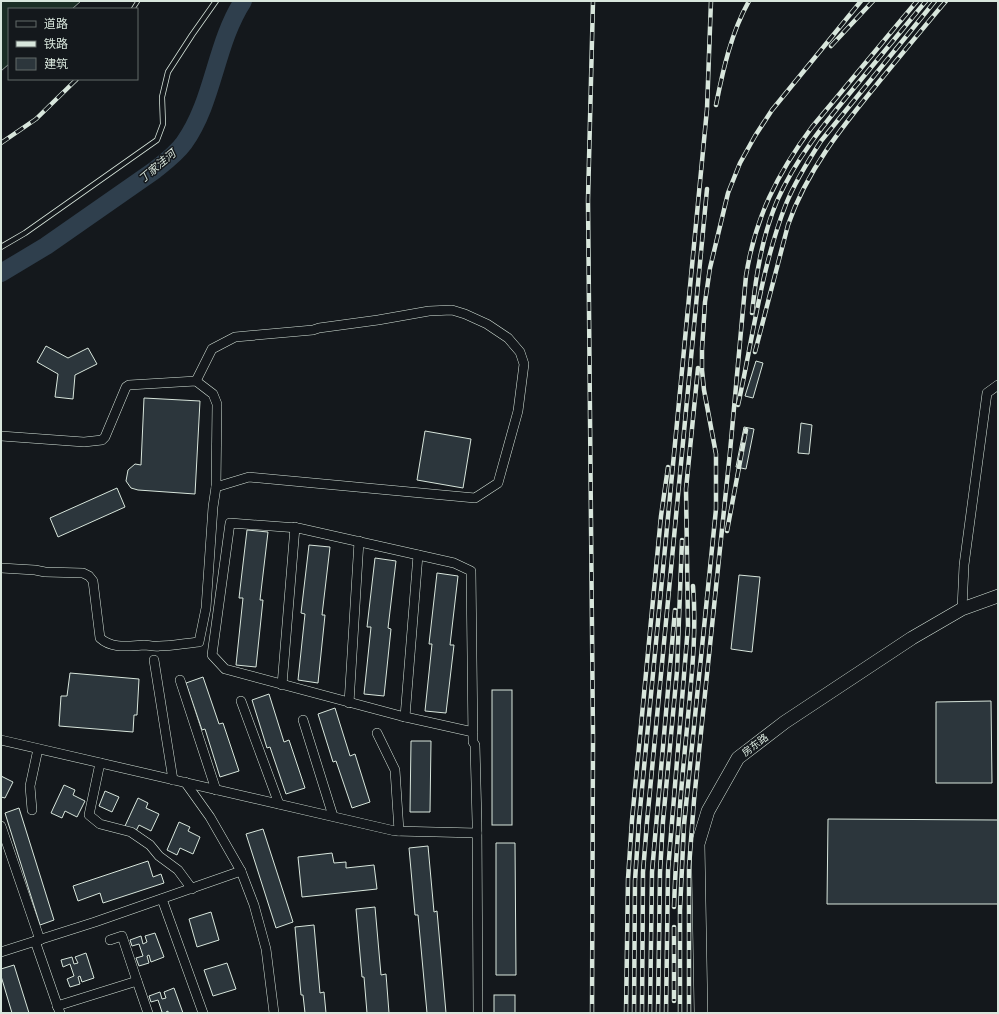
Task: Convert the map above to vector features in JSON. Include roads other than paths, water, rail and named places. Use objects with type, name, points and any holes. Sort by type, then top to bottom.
[{"type":"main road","name":"房东路","points":[[701,1013],[698,844],[708,811],[738,758],[785,722],[912,638],[962,609],[998,596]]},
{"type":"street","points":[[196,381],[212,349],[235,337],[313,330],[429,311],[452,310],[487,324],[508,338],[520,352],[524,364],[518,411],[498,483],[475,498],[249,476],[216,487]]},
{"type":"street","points":[[1,436],[84,442],[102,440],[105,437],[126,387],[137,384],[196,381],[213,394],[217,404],[216,487],[213,507],[206,608],[199,642],[129,647],[104,642],[100,638],[93,581],[89,576],[83,573],[45,572],[1,568]]},
{"type":"street","points":[[962,609],[964,565],[987,393],[998,385]]},
{"type":"street","points":[[473,732],[405,717],[224,670],[212,655],[230,523],[295,527],[454,563],[471,571],[473,732],[473,742],[475,746],[477,833],[478,1013]]},
{"type":"street","points":[[282,685],[295,527]]},
{"type":"street","points":[[349,703],[359,542]]},
{"type":"street","points":[[405,717],[418,555]]},
{"type":"street","points":[[154,660],[173,780]]},
{"type":"street","points":[[180,680],[216,790]]},
{"type":"street","points":[[241,701],[279,804]]},
{"type":"street","points":[[303,720],[333,816]]},
{"type":"street","points":[[377,733],[395,770],[400,831]]},
{"type":"street","points":[[1,740],[400,831],[477,833]]},
{"type":"street","points":[[32,810],[30,786],[38,749]]},
{"type":"street","points":[[100,763],[89,815],[100,824],[131,832],[150,845],[159,856],[178,870],[192,888]]},
{"type":"street","points":[[185,782],[210,817],[241,871],[254,905],[266,949],[274,1013]]},
{"type":"street","points":[[1,826],[59,1009],[137,981]]},
{"type":"street","points":[[1,952],[162,899],[241,871]]},
{"type":"street","points":[[162,899],[203,1013]]},
{"type":"street","points":[[110,940],[122,936],[148,1013]]},
{"type":"lane","points":[[1,247],[25,233],[157,140],[163,124],[162,97],[168,72],[216,1]]},
{"type":"waterway","name":"丁家洼河","points":[[1,273],[46,246],[155,170],[181,147],[194,127],[202,109],[226,35],[243,1]]},
{"type":"railway","points":[[134,8],[138,1]]},
{"type":"railway","points":[[592,1013],[593,738],[588,200],[593,1]]},
{"type":"railway","points":[[634,1013],[635,881],[639,820],[707,109],[711,1]]},
{"type":"railway","points":[[716,105],[732,39],[749,1]]},
{"type":"railway","points":[[680,1013],[680,910],[684,825],[716,509],[716,454],[704,390],[702,370],[705,302],[710,268],[728,193],[740,163],[755,136],[772,110],[861,1]]},
{"type":"railway","points":[[831,46],[873,1]]},
{"type":"railway","points":[[689,1013],[689,867],[694,800],[730,452],[746,276],[750,255],[755,235],[769,197],[799,145],[812,127],[917,1]]},
{"type":"railway","points":[[752,313],[755,285],[767,228],[777,201],[793,170],[832,114],[926,1]]},
{"type":"railway","points":[[738,405],[758,303],[770,253],[777,228],[793,188],[821,141],[935,1]]},
{"type":"railway","points":[[755,352],[788,225],[805,186],[815,168],[851,116],[946,1]]},
{"type":"railway","points":[[1,143],[36,119],[76,80]]},
{"type":"railway","points":[[642,1013],[643,872],[707,189]]},
{"type":"railway","points":[[666,1013],[668,871],[688,626],[686,489],[698,368]]},
{"type":"railway","points":[[727,531],[746,430]]},
{"type":"railway","points":[[626,1013],[628,879],[632,820],[661,516],[668,467]]},
{"type":"railway","points":[[658,1013],[660,872],[663,821],[677,671],[682,540]]},
{"type":"railway","points":[[674,907],[679,818],[693,657],[693,586]]},
{"type":"railway","points":[[650,1013],[652,872],[675,610]]},
{"type":"railway","points":[[674,927],[674,1001]]}]
